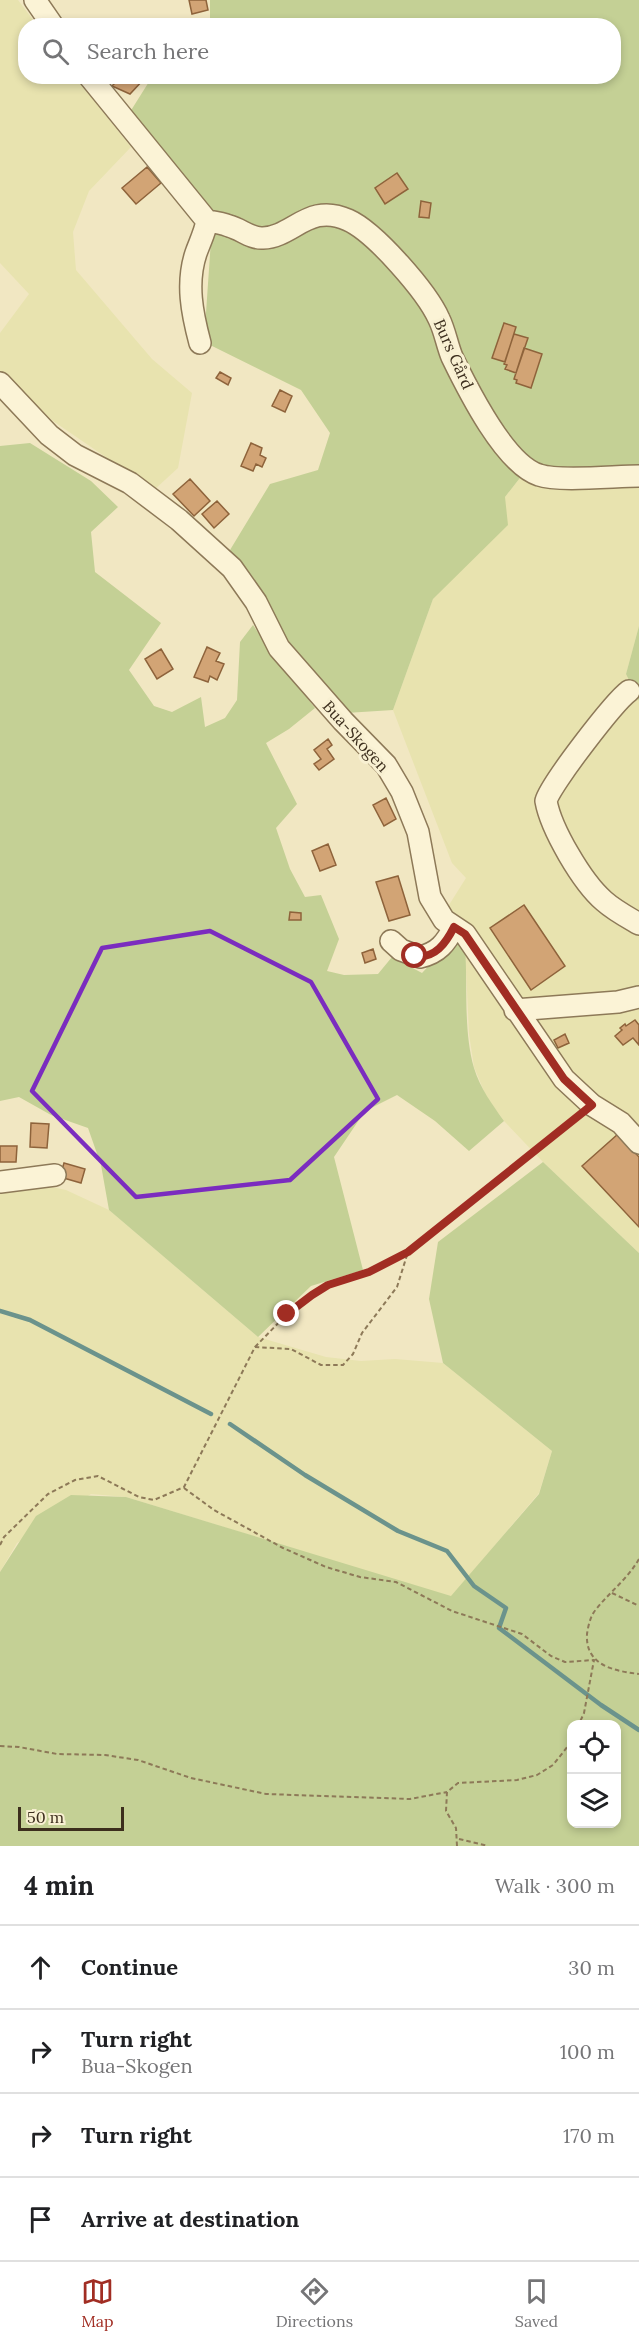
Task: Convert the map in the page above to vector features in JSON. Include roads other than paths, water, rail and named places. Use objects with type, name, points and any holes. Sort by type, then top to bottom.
[{"type":"street","points":[[35,0],[47,18]]},
{"type":"street","points":[[96,84],[207,221],[195,255],[191,288],[191,308],[200,343]]},
{"type":"street","name":"Burs Gård","points":[[207,221],[230,226],[252,237],[264,239],[307,219],[327,214],[346,218],[364,228],[389,252],[439,318],[452,356],[468,386],[500,441],[525,470],[542,476],[639,476]]},
{"type":"street","name":"Bua-Skogen","points":[[0,383],[49,435],[75,455],[130,483],[179,520],[232,568],[256,603],[279,648],[343,722],[386,765],[402,792],[418,832],[430,897],[444,920],[465,934],[564,1079],[592,1105],[621,1123],[639,1143]]},
{"type":"street","points":[[629,692],[573,759],[549,791],[546,801],[566,849],[593,890],[617,911],[639,924]]},
{"type":"street","points":[[391,940],[400,950],[420,957],[439,949],[448,939],[454,927]]},
{"type":"street","points":[[515,1010],[618,1002],[639,997]]},
{"type":"street","points":[[0,1182],[56,1175]]},
{"type":"waterway","points":[[0,1311],[30,1320],[211,1414]]},
{"type":"waterway","points":[[230,1424],[305,1475],[398,1531],[447,1551],[474,1586],[506,1608],[499,1628],[601,1705],[639,1730]]}]
